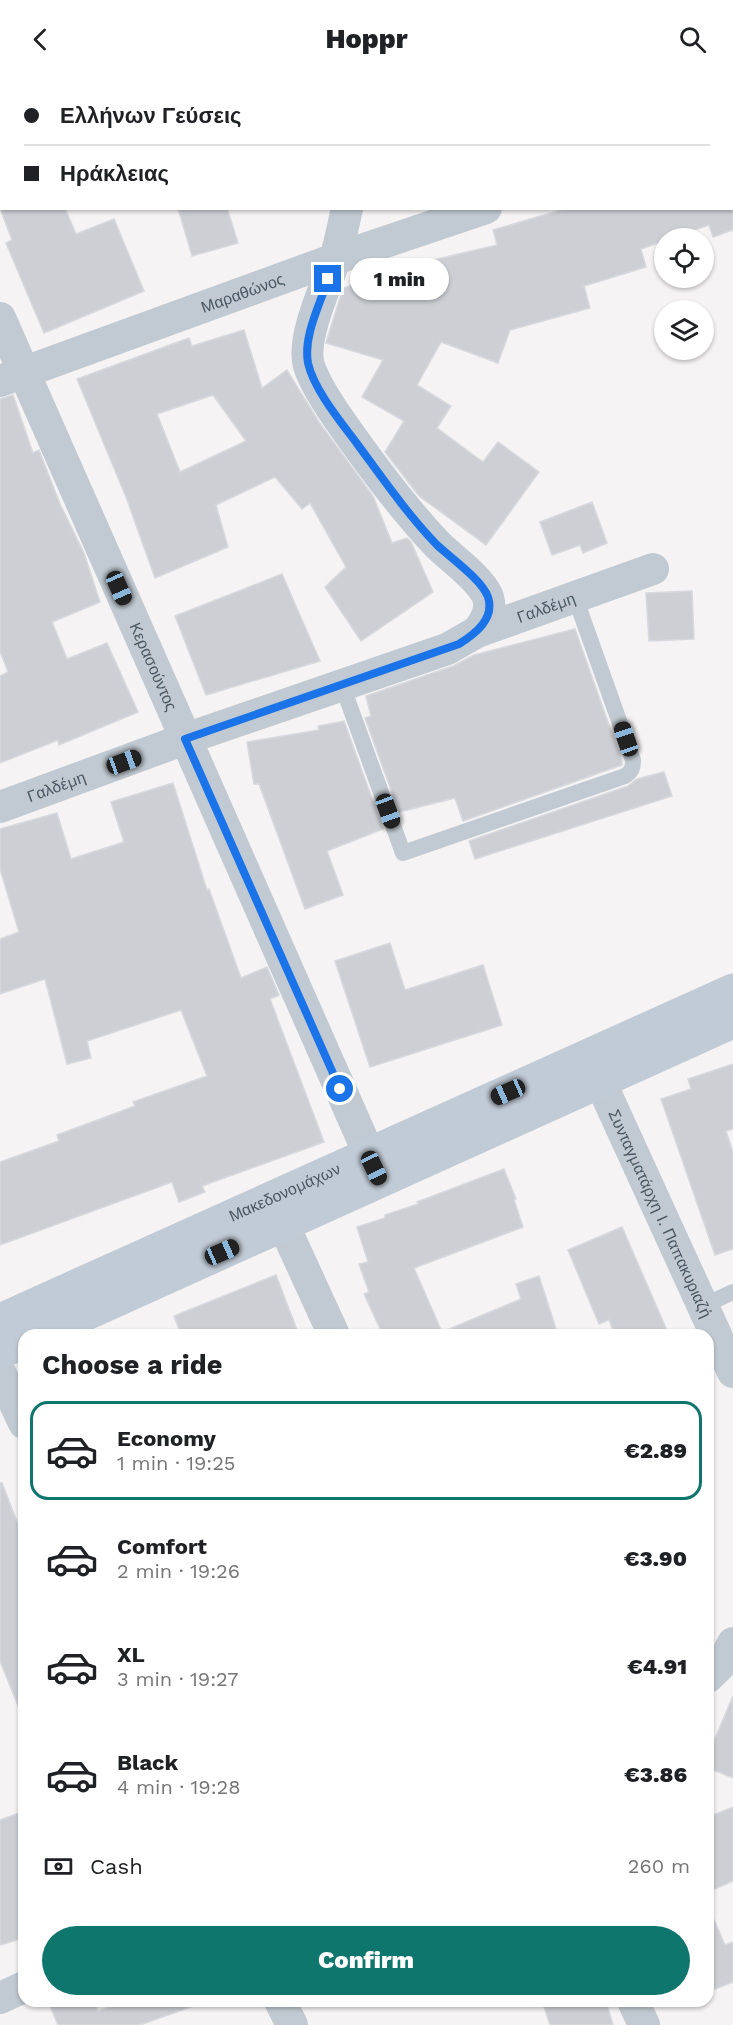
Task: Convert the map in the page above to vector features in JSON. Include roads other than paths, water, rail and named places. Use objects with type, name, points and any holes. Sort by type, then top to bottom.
[{"type":"street","points":[[347,210],[335,259],[307,341],[309,365],[315,381],[338,417],[402,504],[436,544],[484,590],[489,602],[488,613],[477,632]]},
{"type":"street","name":"Μαραθώνος","points":[[12,376],[335,259],[480,210]]},
{"type":"street","name":"Κερασούντος","points":[[0,318],[12,376],[185,739],[374,1168]]},
{"type":"street","name":"Γαλδέμη","points":[[0,807],[185,739],[447,649],[477,632],[653,569]]},
{"type":"street","name":"Μακεδονομάχων","points":[[52,1329],[277,1212],[594,1069],[733,990]]},
{"type":"street","name":"Μακεδονομάχων","points":[[594,1069],[733,1022]]},
{"type":"street","name":"Συνταγματάρχη Ι. Παπακυριαζή","points":[[594,1069],[713,1329]]},
{"type":"street","points":[[277,1212],[331,1329]]},
{"type":"street","name":"Μακεδονομάχων","points":[[0,1320],[277,1212]]},
{"type":"street","name":"Συνταγματάρχη Ι. Παπακυριαζή","points":[[714,1330],[733,1372]]},
{"type":"street","points":[[0,1353],[18,1345]]},
{"type":"street","points":[[0,1372],[18,1410]]},
{"type":"street","points":[[0,1998],[18,1990]]},
{"type":"street","points":[[283,2007],[292,2025]]},
{"type":"street","points":[[636,2007],[644,2025]]},
{"type":"lane","points":[[342,685],[403,853],[625,776],[631,772],[633,760],[575,597]]},
{"type":"lane","points":[[703,1306],[733,1292]]}]
